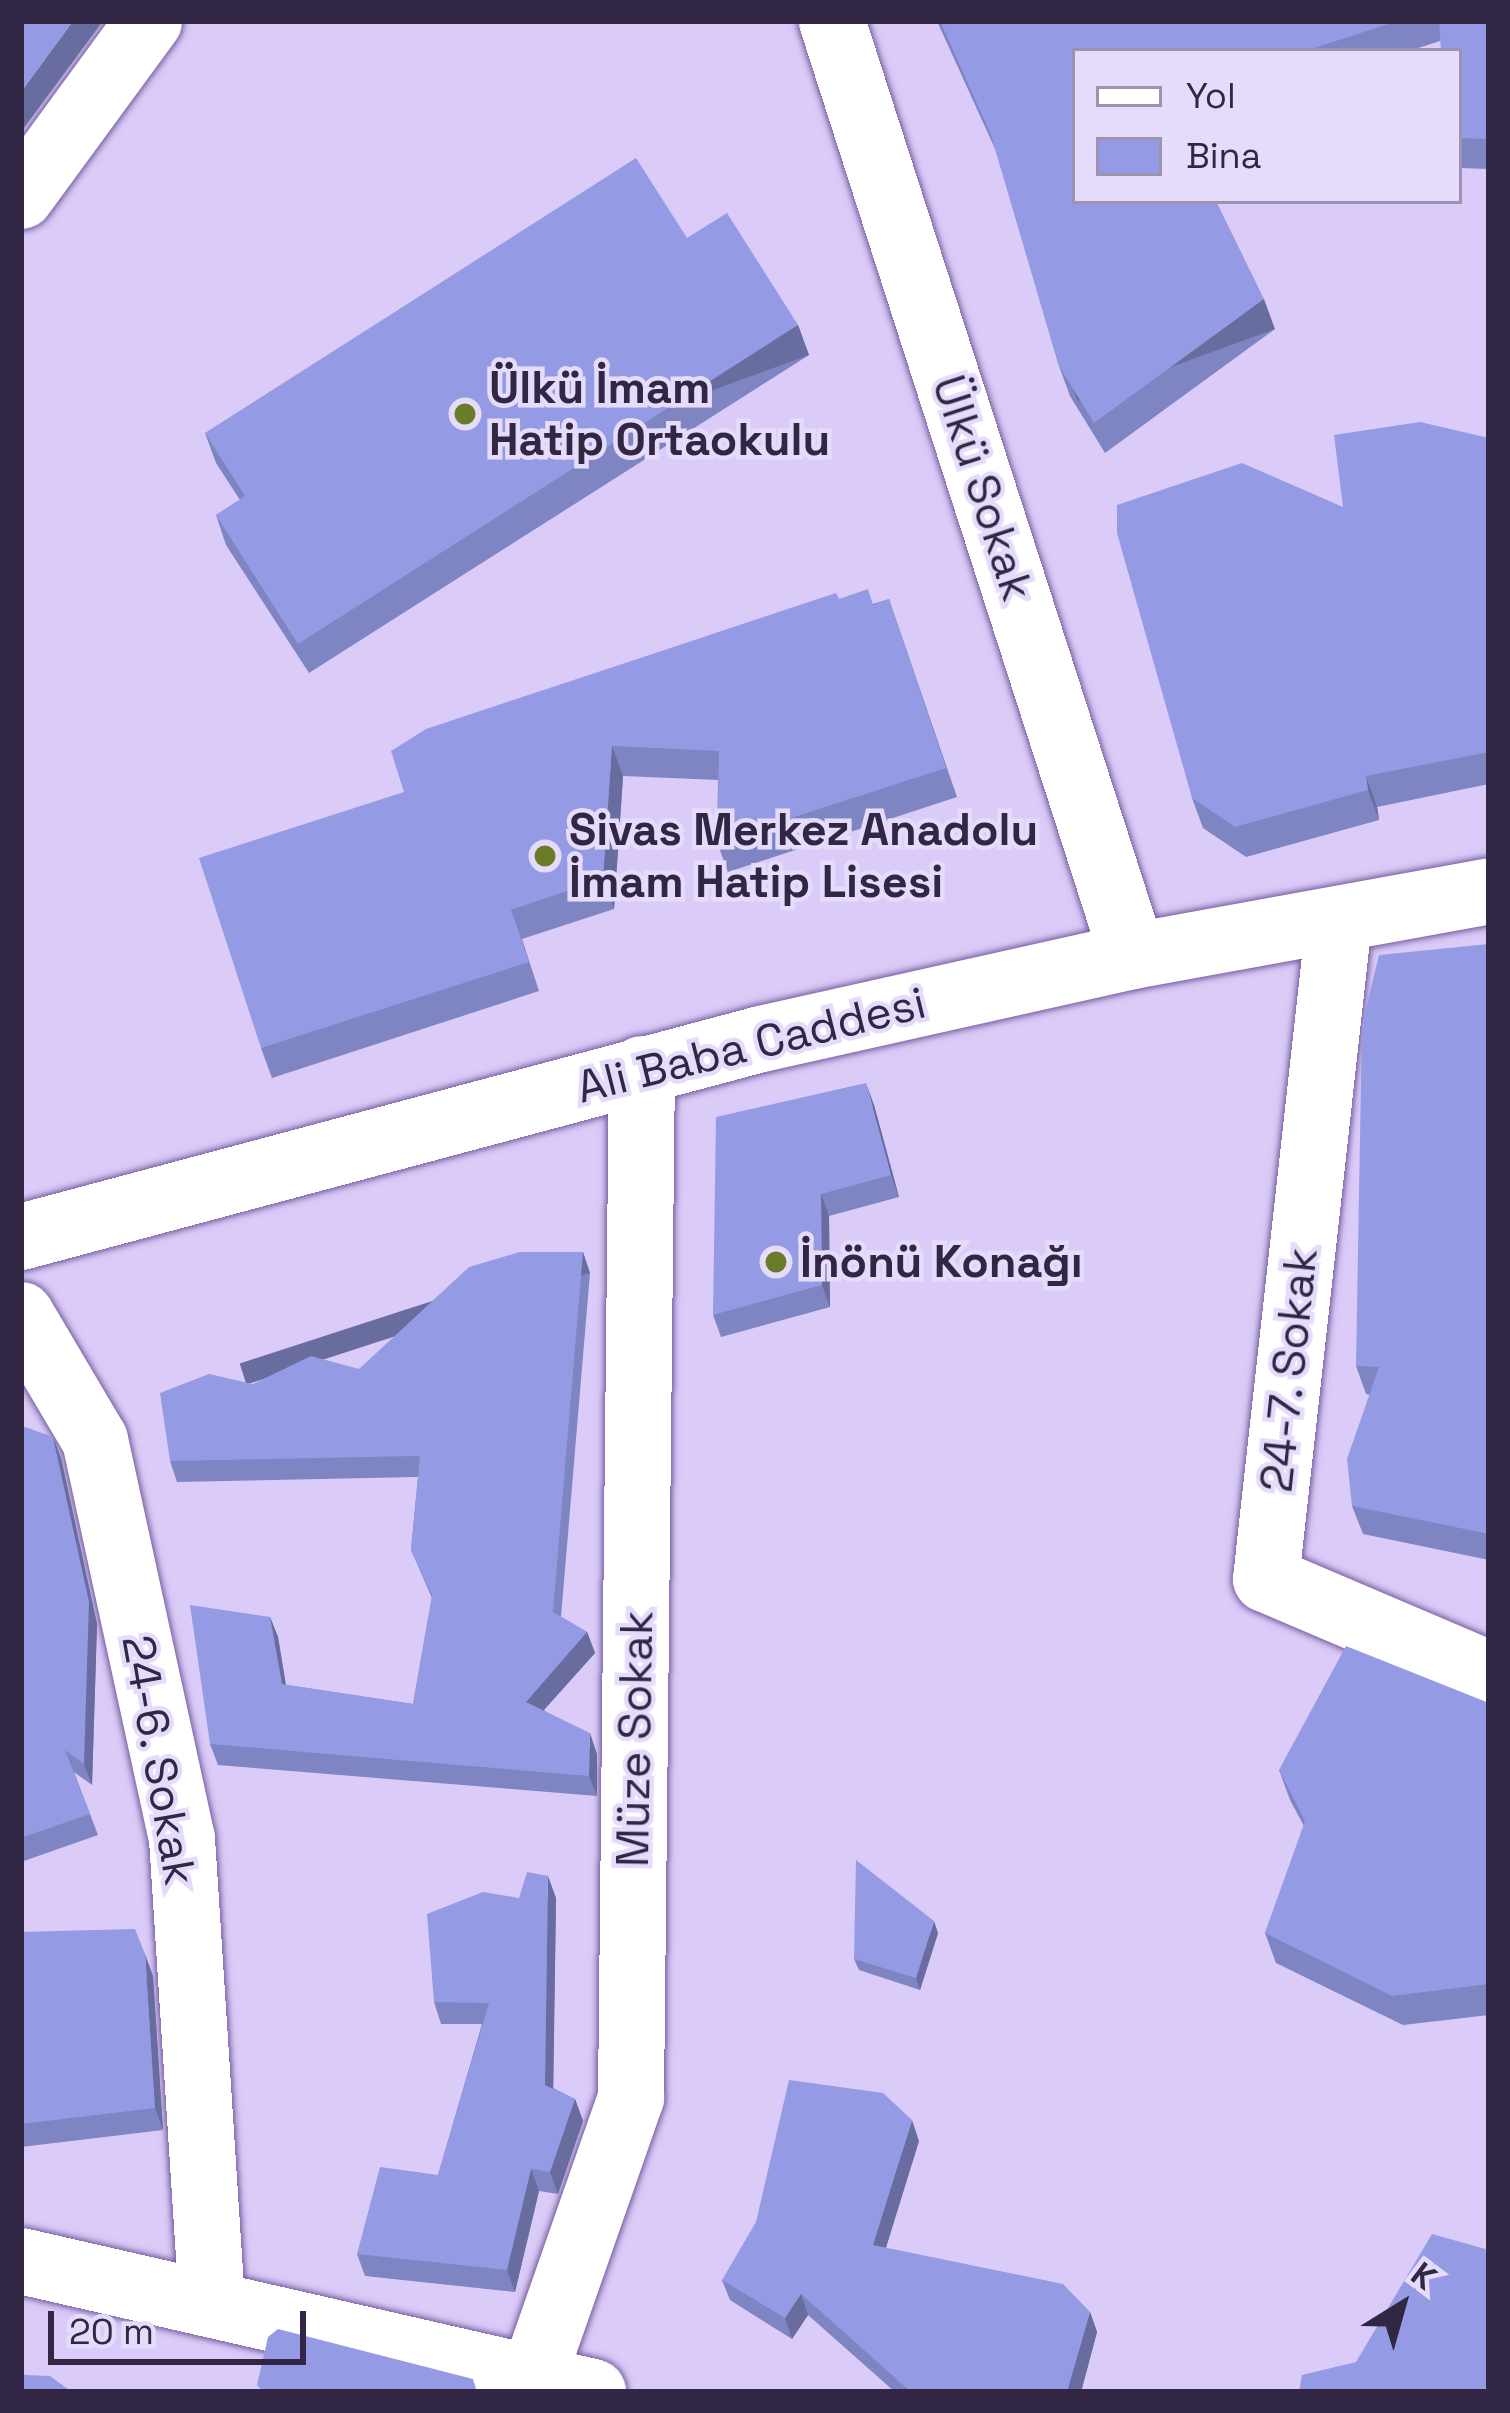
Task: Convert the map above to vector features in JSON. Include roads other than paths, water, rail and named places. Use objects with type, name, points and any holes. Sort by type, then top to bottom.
[{"type":"street","points":[[21,196],[149,21]]},
{"type":"street","name":"Ülkü Sokak","points":[[832,21],[1133,956]]},
{"type":"street","name":"Ali Baba Caddesi","points":[[21,1238],[642,1069],[1133,956],[1489,891]]},
{"type":"street","name":"24-7. Sokak","points":[[1339,921],[1266,1579],[1489,1674]]},
{"type":"street","name":"Müze Sokak","points":[[551,2387],[632,2098],[642,1069]]},
{"type":"street","name":"24-6. Sokak","points":[[21,1315],[95,1440],[182,1839],[212,2301]]},
{"type":"street","points":[[21,2261],[212,2301],[551,2387]]},
{"type":"place","name":"Ülkü İmam Hatip Ortaokulu","points":[[465,414]]},
{"type":"place","name":"Sivas Merkez Anadolu İmam Hatip Lisesi","points":[[545,856]]},
{"type":"place","name":"İnönü Konağı","points":[[776,1262]]}]
